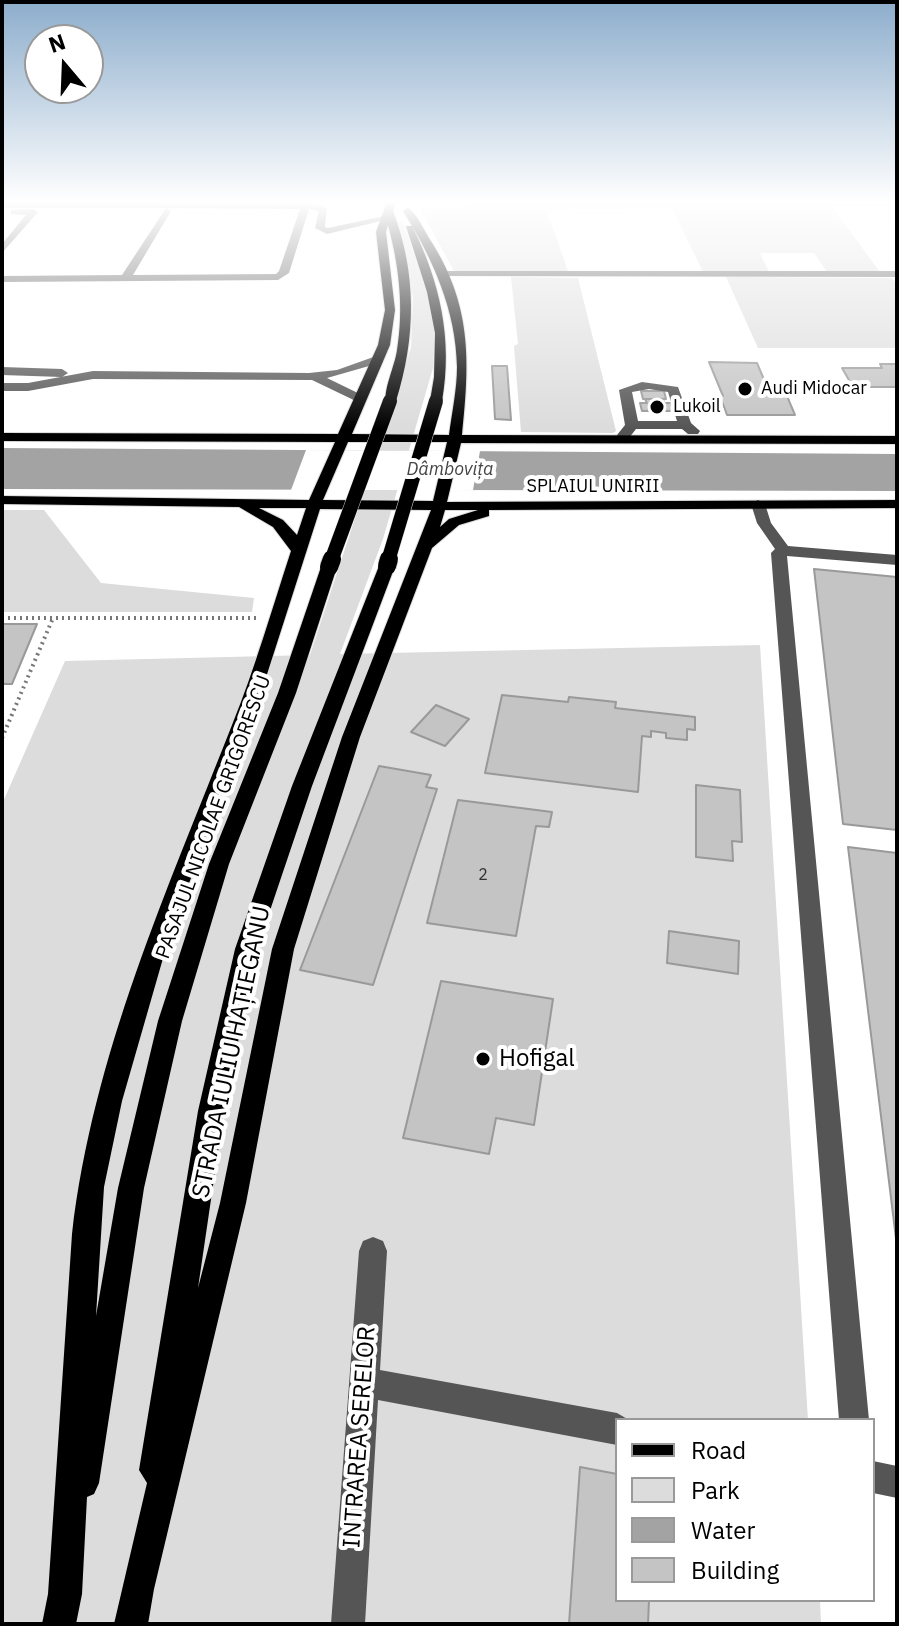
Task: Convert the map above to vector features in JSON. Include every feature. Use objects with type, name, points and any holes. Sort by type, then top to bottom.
[{"type":"main road","points":[[62,1609],[86,1234],[100,1142],[129,1027],[161,927],[243,721],[314,505],[341,437],[379,359],[388,331],[390,310],[386,278]]},
{"type":"main road","name":"PASAJUL NICOLAE GRIGORESCU","points":[[62,1609],[131,1188],[154,1083],[210,891],[287,693],[390,401],[406,347],[408,312],[401,278]]},
{"type":"main road","points":[[137,1589],[203,1157],[240,975],[258,911],[302,786],[387,566],[436,401],[443,362],[441,322],[428,278]]},
{"type":"main road","name":"STRADA IULIU HAȚIEGANU","points":[[131,1624],[137,1589],[233,1203],[275,985],[291,920],[351,737],[424,552],[439,506],[455,438],[463,369],[462,339],[445,278]]},
{"type":"main road","points":[[263,437],[331,422],[360,399]]},
{"type":"main road","points":[[459,405],[474,422],[533,438]]},
{"type":"main road","points":[[2,437],[897,440]]},
{"type":"main road","name":"SPLAIUL UNIRII","points":[[2,500],[439,506],[897,504]]},
{"type":"main road","points":[[231,503],[277,521],[291,536],[299,552]]},
{"type":"main road","points":[[424,552],[448,526],[463,518],[560,506]]},
{"type":"street","points":[[125,285],[129,278]]},
{"type":"street","points":[[2,291],[261,278]]},
{"type":"street","points":[[2,279],[125,285]]},
{"type":"street","points":[[2,371],[309,377],[339,373],[379,359]]},
{"type":"street","points":[[2,387],[28,387],[93,375]]},
{"type":"street","points":[[309,377],[335,385],[360,399]]},
{"type":"street","points":[[632,425],[625,390],[633,386],[663,386],[674,390],[685,425],[702,438]]},
{"type":"street","points":[[621,438],[632,425],[685,425]]},
{"type":"street","points":[[758,504],[765,527],[784,551]]},
{"type":"street","points":[[854,1418],[779,553],[897,560]]},
{"type":"street","name":"INTRAREA SERELOR","points":[[348,1624],[373,1251]]},
{"type":"street","points":[[364,1382],[615,1429]]},
{"type":"street","points":[[875,1477],[897,1482]]},
{"type":"path","points":[[2,618],[278,618]]},
{"type":"path","points":[[2,738],[53,618]]},
{"type":"green space","points":[[409,278],[422,278],[435,329],[433,368],[383,539],[340,654],[760,645],[808,1418],[615,1418],[615,1602],[820,1602],[821,1624],[2,1624],[2,804],[65,661],[310,655],[411,348],[413,296]]},
{"type":"green space","points":[[511,278],[578,278],[616,431],[521,432],[514,346],[518,344]]},
{"type":"green space","points":[[726,278],[892,278],[897,285],[897,348],[758,348]]},
{"type":"green space","points":[[2,510],[44,510],[101,583],[254,598],[252,612],[2,612]]},
{"type":"water","name":"Dâmbovița","points":[[2,448],[897,454],[897,491],[2,489]]},
{"type":"pier","points":[[306,450],[480,451],[473,490],[291,490]]},
{"type":"building","name":"Audi Midocar","points":[[709,362],[757,363],[771,396],[787,396],[795,415],[727,415]]},
{"type":"building","points":[[880,364],[897,364],[897,387],[853,387],[842,368],[882,368]]},
{"type":"building","points":[[492,366],[507,366],[511,420],[495,419]]},
{"type":"building","points":[[641,391],[664,391],[666,399],[643,399]]},
{"type":"building","name":"Lukoil","points":[[645,399],[663,399],[664,403],[671,403],[674,411],[642,411],[640,403],[647,403]]},
{"type":"building","points":[[814,569],[897,577],[897,830],[843,824]]},
{"type":"building","points":[[2,624],[37,624],[12,684],[2,684]]},
{"type":"building","points":[[502,695],[568,702],[569,697],[616,702],[615,708],[695,717],[695,730],[687,729],[687,740],[666,738],[666,733],[651,731],[651,737],[642,736],[638,792],[485,773]]},
{"type":"building","points":[[436,705],[469,719],[445,746],[411,732]]},
{"type":"building","points":[[379,766],[431,775],[426,787],[437,789],[373,985],[300,970]]},
{"type":"building","points":[[696,785],[740,790],[742,842],[732,841],[733,861],[696,857]]},
{"type":"building","points":[[458,800],[552,812],[549,827],[536,826],[516,936],[427,923]]},
{"type":"building","points":[[848,847],[897,853],[897,1247]]},
{"type":"building","points":[[669,931],[739,941],[738,974],[667,963]]},
{"type":"building","name":"Hofigal","points":[[441,981],[553,999],[534,1125],[496,1118],[489,1154],[403,1138]]},
{"type":"building","points":[[580,1467],[615,1474],[615,1602],[649,1602],[648,1624],[569,1624]]},
{"type":"place","name":"Audi Midocar","points":[[745,389]]},
{"type":"place","name":"Lukoil","points":[[657,407]]},
{"type":"place","name":"Hofigal","points":[[483,1059]]}]
